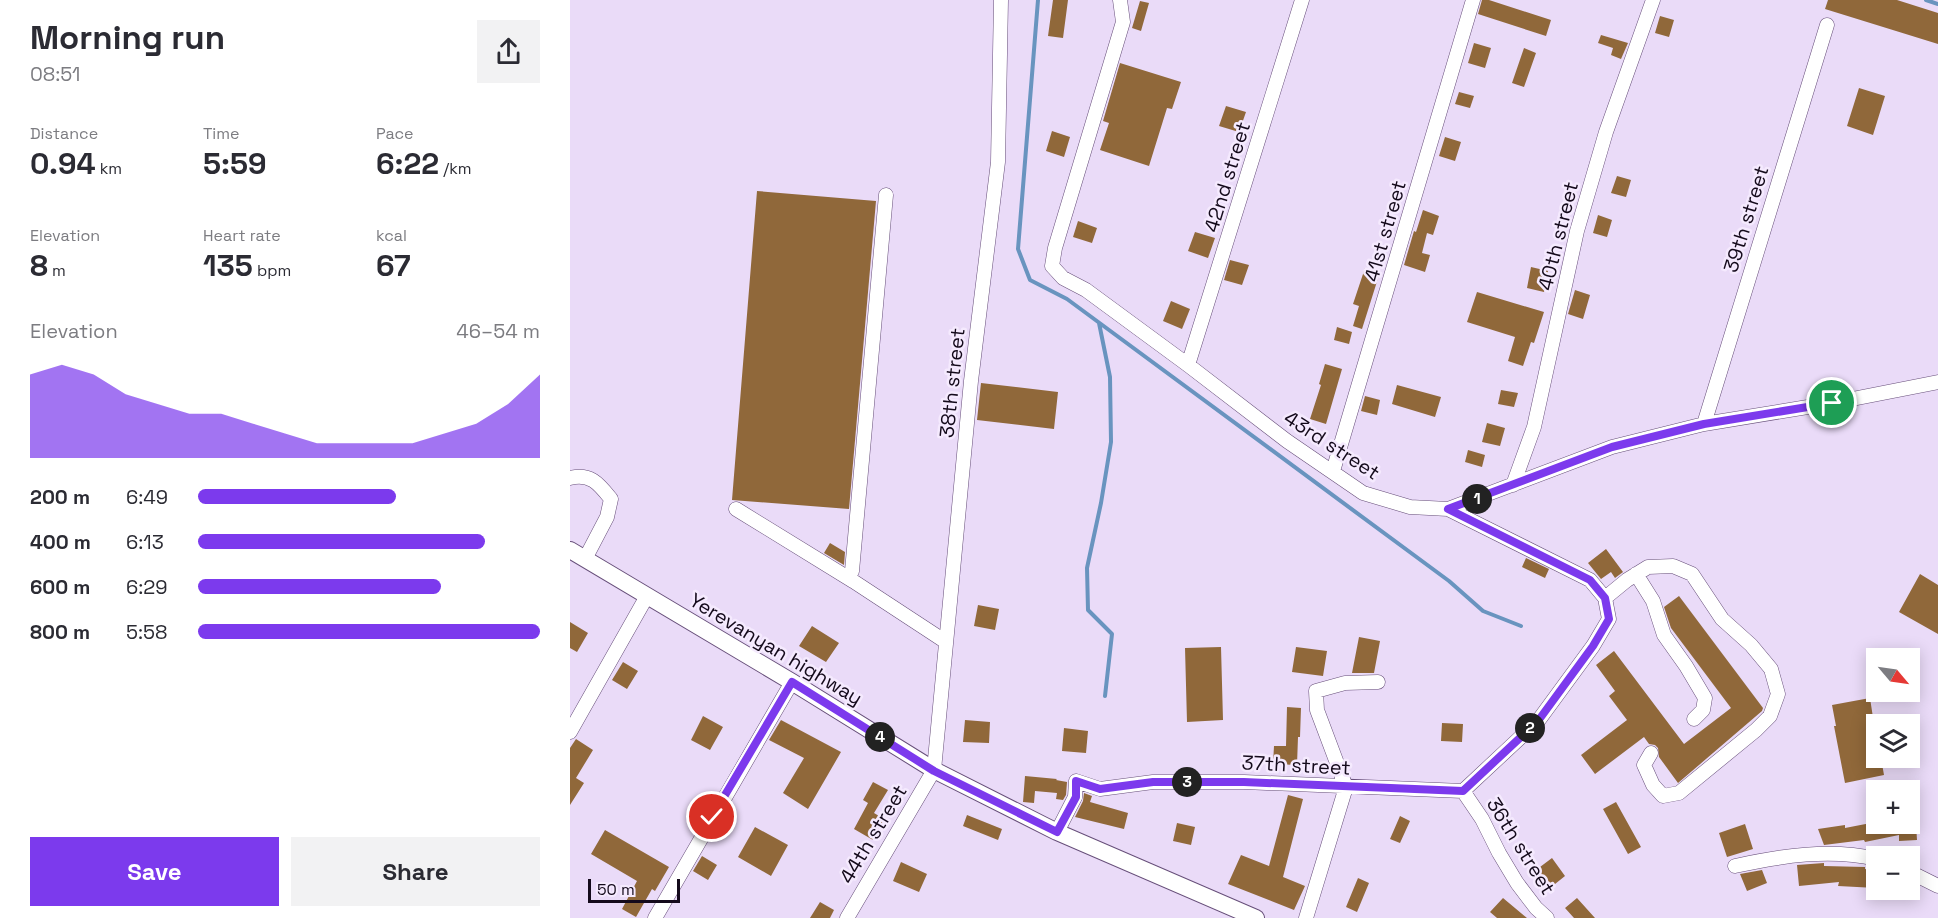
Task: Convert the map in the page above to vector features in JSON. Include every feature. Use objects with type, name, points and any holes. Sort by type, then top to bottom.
[{"type":"main road","name":"Yerevanyan highway","points":[[570,550],[792,682],[934,771],[1057,832],[1228,912],[1256,918]]},
{"type":"street","name":"38th street","points":[[934,771],[971,381],[998,162],[1001,0]]},
{"type":"street","name":"43rd street","points":[[1120,0],[1123,22],[1055,248],[1052,266],[1063,278],[1086,290],[1188,364],[1287,441],[1363,493],[1410,507],[1448,509],[1612,447],[1704,424],[1832,403],[1938,382]]},
{"type":"street","name":"42nd street","points":[[1188,364],[1302,0]]},
{"type":"street","name":"41st street","points":[[1333,471],[1357,398],[1473,0]]},
{"type":"street","name":"40th street","points":[[1513,485],[1534,427],[1577,231],[1606,132],[1653,0]]},
{"type":"street","name":"39th street","points":[[1704,424],[1827,25]]},
{"type":"street","points":[[847,578],[852,571],[886,195]]},
{"type":"street","points":[[570,478],[580,475],[599,483],[611,499],[607,517],[585,559]]},
{"type":"street","points":[[736,509],[946,642]]},
{"type":"street","points":[[1448,509],[1590,580],[1605,598],[1648,567],[1673,566],[1692,574],[1722,619],[1751,645],[1771,669],[1778,694],[1770,716],[1679,793],[1663,796],[1653,785],[1644,765],[1651,753]]},
{"type":"street","points":[[1636,574],[1653,601],[1664,635],[1686,666],[1705,699],[1703,710],[1694,719]]},
{"type":"street","points":[[570,732],[647,596]]},
{"type":"street","name":"36th street","points":[[1547,918],[1536,908],[1517,883],[1498,853],[1482,819],[1463,791],[1538,721],[1593,646],[1609,619],[1605,598]]},
{"type":"street","points":[[655,918],[792,682]]},
{"type":"street","points":[[1306,918],[1346,787],[1317,710],[1316,691],[1345,683],[1378,682]]},
{"type":"street","name":"44th street","points":[[847,918],[934,771]]},
{"type":"street","name":"37th street","points":[[1057,832],[1076,797],[1076,781],[1100,789],[1153,782],[1244,782],[1463,791]]},
{"type":"street","points":[[1735,866],[1773,858],[1813,854],[1857,854],[1866,856]]},
{"type":"street","points":[[1920,877],[1938,886]]},
{"type":"building","points":[[1053,0],[1068,0],[1063,38],[1048,36]]},
{"type":"building","points":[[1482,0],[1489,0],[1551,20],[1546,36],[1478,14]]},
{"type":"building","points":[[1828,0],[1897,0],[1938,13],[1938,44],[1825,9]]},
{"type":"building","points":[[1140,1],[1149,3],[1141,31],[1132,28]]},
{"type":"building","points":[[1660,16],[1674,20],[1669,37],[1655,33]]},
{"type":"building","points":[[1601,35],[1628,43],[1621,59],[1611,55],[1613,48],[1598,43]]},
{"type":"building","points":[[1474,43],[1491,48],[1485,68],[1468,63]]},
{"type":"building","points":[[1524,48],[1536,53],[1524,87],[1512,83]]},
{"type":"building","points":[[1120,63],[1181,82],[1172,109],[1167,108],[1149,166],[1100,150],[1109,123],[1103,121]]},
{"type":"building","points":[[1859,88],[1885,96],[1873,135],[1847,126]]},
{"type":"building","points":[[1459,92],[1474,96],[1470,108],[1455,104]]},
{"type":"building","points":[[1226,106],[1246,112],[1239,132],[1219,126]]},
{"type":"building","points":[[1052,131],[1070,137],[1064,157],[1046,151]]},
{"type":"building","points":[[1445,137],[1461,142],[1455,161],[1439,156]]},
{"type":"building","points":[[1617,176],[1631,180],[1626,197],[1611,193]]},
{"type":"building","points":[[757,191],[876,201],[849,509],[732,500]]},
{"type":"building","points":[[1423,210],[1439,216],[1433,235],[1427,233],[1422,253],[1430,255],[1425,272],[1404,265]]},
{"type":"building","points":[[1598,215],[1612,220],[1607,237],[1593,233]]},
{"type":"building","points":[[1078,221],[1097,228],[1092,243],[1073,237]]},
{"type":"building","points":[[1195,232],[1215,238],[1208,258],[1188,251]]},
{"type":"building","points":[[1230,260],[1249,265],[1242,285],[1224,280]]},
{"type":"building","points":[[1531,267],[1548,271],[1544,292],[1527,288]]},
{"type":"building","points":[[1365,268],[1380,272],[1362,329],[1353,326],[1359,306],[1353,304]]},
{"type":"building","points":[[1575,290],[1590,295],[1583,319],[1568,314]]},
{"type":"building","points":[[1477,292],[1544,312],[1534,343],[1531,342],[1523,366],[1508,361],[1515,337],[1467,322]]},
{"type":"building","points":[[1171,301],[1190,309],[1182,329],[1163,321]]},
{"type":"building","points":[[1337,327],[1352,332],[1349,344],[1334,340]]},
{"type":"building","points":[[1325,364],[1342,369],[1326,424],[1310,419]]},
{"type":"building","points":[[981,383],[1058,392],[1054,429],[977,420]]},
{"type":"building","points":[[1397,385],[1441,397],[1435,417],[1392,404]]},
{"type":"building","points":[[1501,390],[1518,393],[1514,407],[1498,404]]},
{"type":"building","points":[[1365,396],[1380,400],[1377,415],[1361,411]]},
{"type":"building","points":[[1487,423],[1505,428],[1500,446],[1482,442]]},
{"type":"building","points":[[1468,450],[1485,455],[1482,467],[1465,462]]},
{"type":"building","points":[[830,543],[845,552],[844,565],[824,553]]},
{"type":"building","points":[[1606,549],[1623,572],[1615,578],[1611,572],[1601,579],[1588,563]]},
{"type":"building","points":[[1526,558],[1549,569],[1545,578],[1522,567]]},
{"type":"building","points":[[1920,574],[1938,585],[1938,634],[1899,612]]},
{"type":"building","points":[[1679,596],[1763,708],[1762,711],[1678,783],[1659,757],[1658,748],[1649,744],[1644,737],[1595,774],[1581,755],[1627,720],[1609,696],[1615,691],[1596,665],[1614,651],[1684,744],[1731,708],[1671,628],[1664,607]]},
{"type":"building","points":[[978,605],[999,609],[995,630],[974,626]]},
{"type":"building","points":[[570,622],[588,633],[577,652],[570,648]]},
{"type":"building","points":[[812,626],[839,643],[826,662],[799,646]]},
{"type":"building","points":[[1359,637],[1380,641],[1374,673],[1352,673]]},
{"type":"building","points":[[1221,647],[1223,720],[1187,722],[1185,648]]},
{"type":"building","points":[[1296,647],[1327,651],[1323,676],[1292,672]]},
{"type":"building","points":[[623,662],[638,671],[627,689],[612,680]]},
{"type":"building","points":[[1866,699],[1866,702],[1871,702],[1872,714],[1866,714],[1866,768],[1883,768],[1884,775],[1845,783],[1832,705]]},
{"type":"building","points":[[1287,707],[1301,708],[1297,765],[1273,764],[1274,746],[1286,746]]},
{"type":"building","points":[[703,716],[723,727],[710,750],[691,740]]},
{"type":"building","points":[[781,720],[841,752],[808,809],[783,793],[804,758],[769,740]]},
{"type":"building","points":[[965,720],[990,722],[989,743],[963,742]]},
{"type":"building","points":[[1442,723],[1463,724],[1462,742],[1441,741]]},
{"type":"building","points":[[1064,728],[1088,731],[1086,753],[1062,751]]},
{"type":"building","points":[[576,739],[593,750],[576,778],[584,783],[570,805],[570,748]]},
{"type":"building","points":[[1025,776],[1067,782],[1066,795],[1063,800],[1056,799],[1057,793],[1035,791],[1034,803],[1023,802]]},
{"type":"building","points":[[873,782],[888,790],[874,813],[884,819],[873,840],[854,829],[868,803],[863,800]]},
{"type":"building","points":[[1084,793],[1092,796],[1090,802],[1128,813],[1124,829],[1075,817],[1083,801]]},
{"type":"building","points":[[1288,795],[1303,799],[1283,877],[1305,886],[1294,910],[1228,884],[1241,855],[1269,866]]},
{"type":"building","points":[[1616,802],[1641,847],[1628,854],[1603,809]]},
{"type":"building","points":[[967,815],[1002,829],[998,840],[963,826]]},
{"type":"building","points":[[1400,816],[1410,821],[1400,843],[1390,839]]},
{"type":"building","points":[[1177,823],[1195,827],[1191,845],[1173,841]]},
{"type":"building","points":[[1745,824],[1753,849],[1727,857],[1719,833]]},
{"type":"building","points":[[1866,824],[1866,834],[1917,834],[1917,840],[1899,841],[1899,835],[1865,842],[1864,840],[1824,845],[1818,829],[1845,825],[1845,828]]},
{"type":"building","points":[[755,827],[788,845],[771,876],[738,857]]},
{"type":"building","points":[[605,830],[669,867],[655,891],[652,889],[636,917],[622,909],[637,881],[591,854]]},
{"type":"building","points":[[702,856],[717,865],[708,880],[693,871]]},
{"type":"building","points":[[1552,858],[1565,876],[1550,888],[1536,870]]},
{"type":"building","points":[[901,862],[927,874],[919,892],[893,881]]},
{"type":"building","points":[[1824,863],[1824,866],[1865,867],[1866,887],[1838,886],[1839,882],[1799,886],[1797,865]]},
{"type":"building","points":[[1762,870],[1767,883],[1747,891],[1740,874]]},
{"type":"building","points":[[1358,878],[1369,883],[1357,912],[1346,907]]},
{"type":"building","points":[[1503,898],[1527,918],[1497,918],[1490,912]]},
{"type":"building","points":[[1577,898],[1595,918],[1574,918],[1565,908]]},
{"type":"building","points":[[820,902],[834,910],[830,918],[810,918]]},
{"type":"waterway","points":[[1038,0],[1018,249],[1030,280],[1067,299],[1449,581],[1483,611],[1521,626]]},
{"type":"waterway","points":[[1926,0],[1938,4]]},
{"type":"waterway","points":[[1099,323],[1110,377],[1111,442],[1087,568],[1088,610],[1112,634],[1105,696]]},
{"type":"route","points":[[712,817],[792,682],[934,771],[1057,832],[1076,797],[1076,781],[1100,789],[1153,782],[1244,782],[1463,791],[1538,721],[1593,646],[1609,619],[1605,598],[1590,580],[1448,509],[1612,447],[1704,424],[1832,403]]}]
